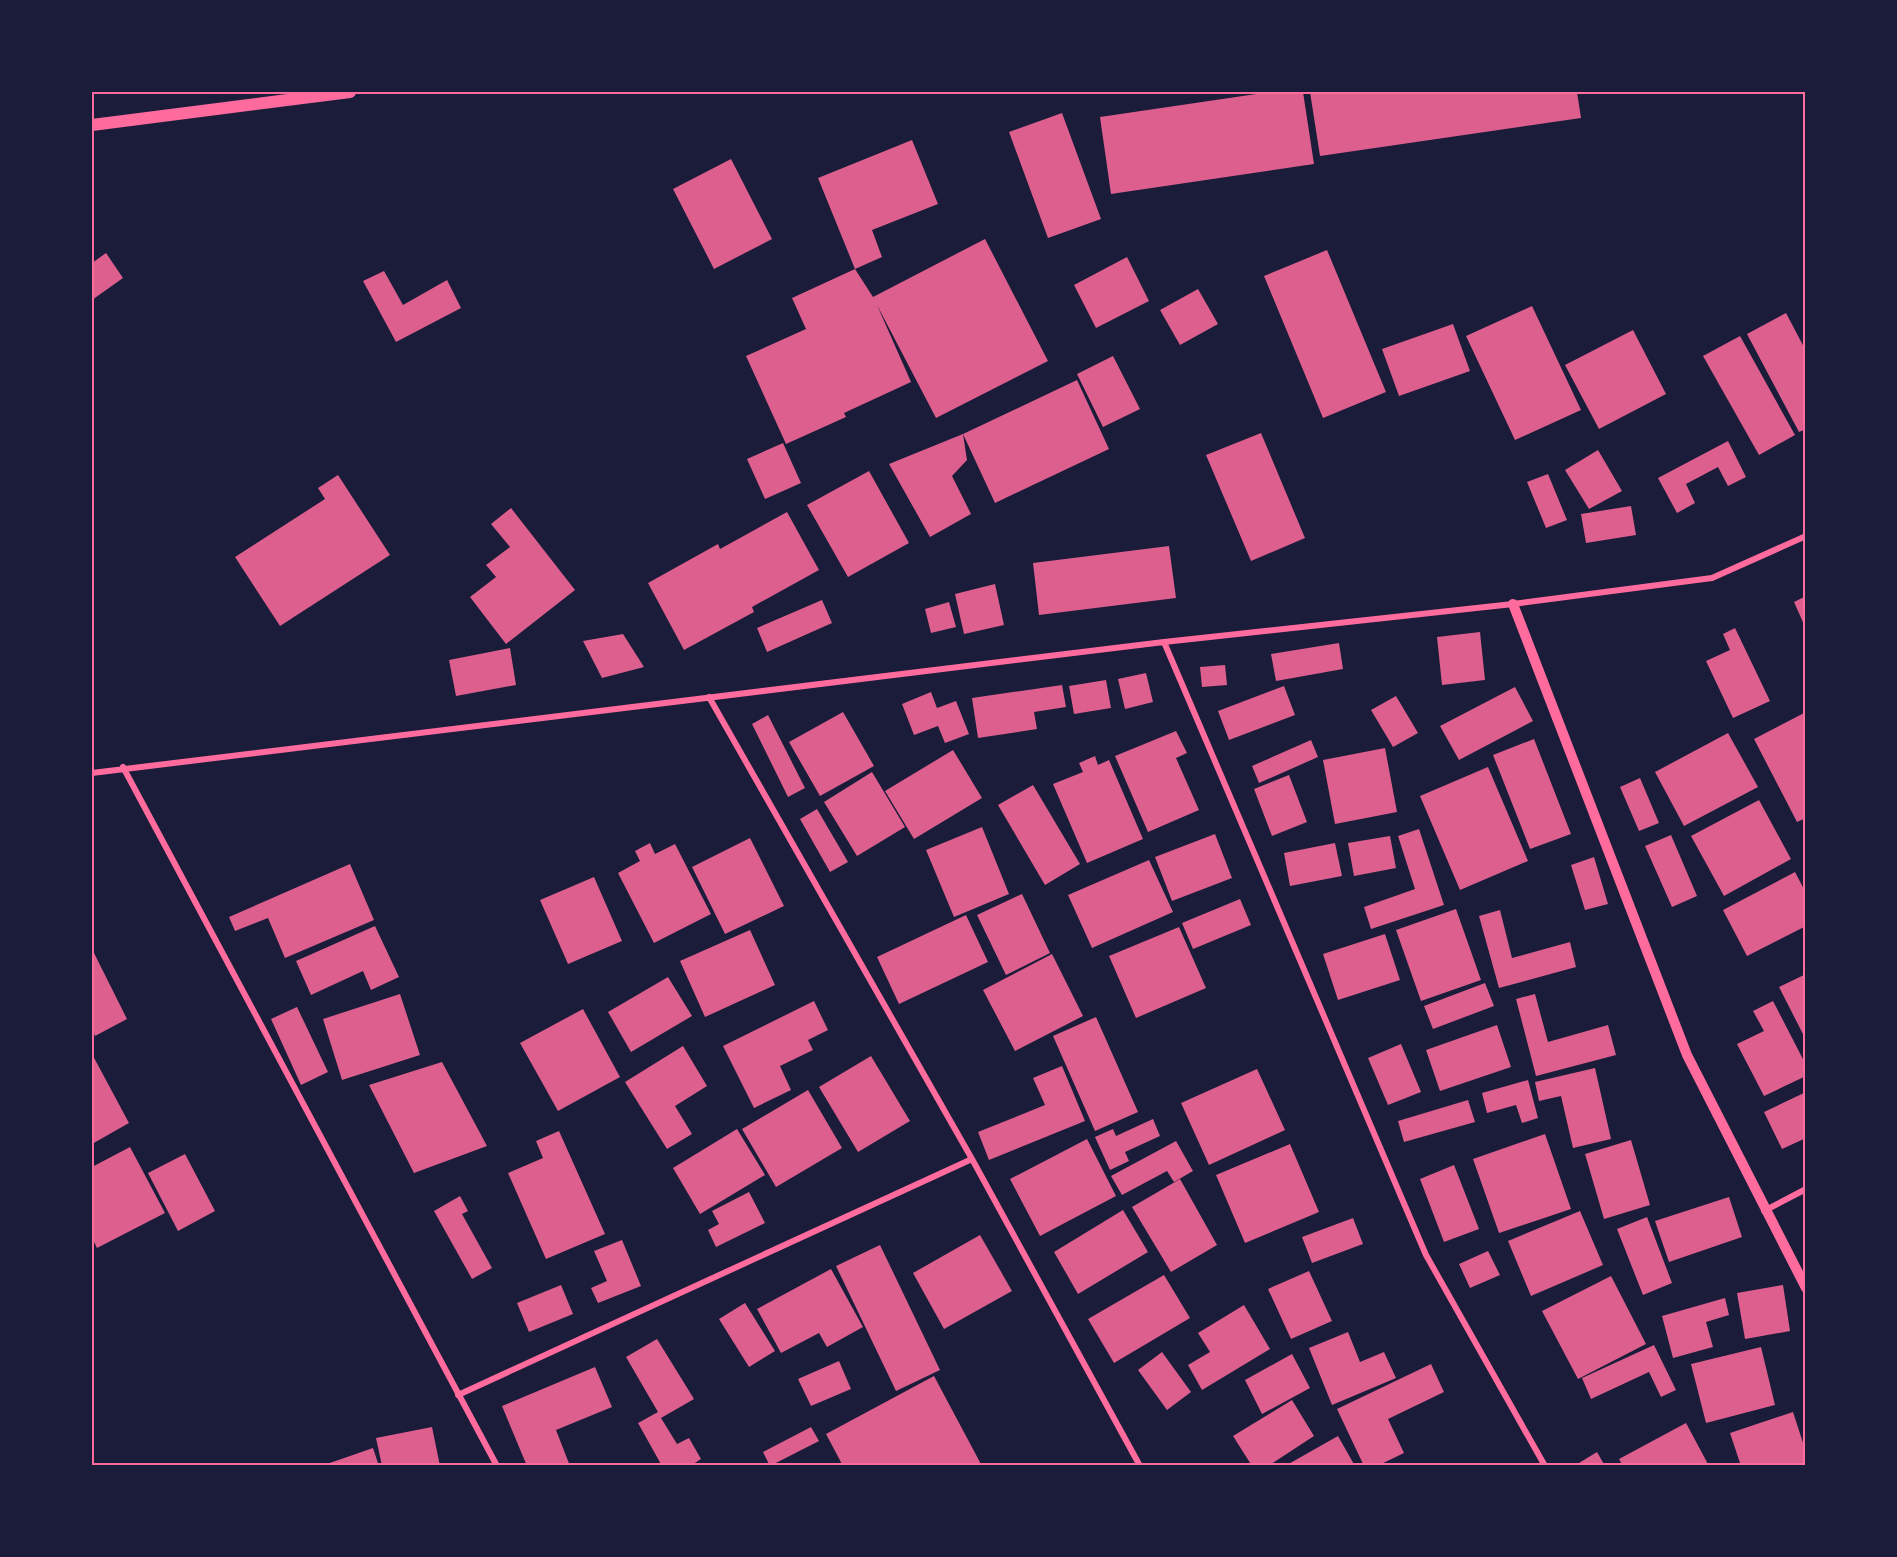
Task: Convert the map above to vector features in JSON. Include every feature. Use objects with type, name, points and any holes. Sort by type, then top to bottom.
[{"type":"main road","points":[[92,126],[350,92]]},
{"type":"street","points":[[92,773],[123,767],[401,736],[1164,642],[1513,604],[1712,578],[1806,536]]},
{"type":"street","points":[[1513,604],[1688,1055],[1764,1211],[1806,1288]]},
{"type":"street","points":[[1164,642],[1426,1255],[1545,1466]]},
{"type":"street","points":[[710,697],[972,1159],[1140,1466]]},
{"type":"street","points":[[123,767],[497,1466]]},
{"type":"street","points":[[458,1395],[972,1159]]},
{"type":"street","points":[[1764,1211],[1806,1189]]},
{"type":"building","points":[[1270,92],[1303,92],[1314,164],[1111,194],[1100,117]]},
{"type":"building","points":[[1310,92],[1577,92],[1581,118],[1320,156]]},
{"type":"building","points":[[1062,113],[1101,219],[1048,238],[1009,132]]},
{"type":"building","points":[[912,140],[938,204],[872,230],[882,257],[855,269],[818,178]]},
{"type":"building","points":[[731,159],[772,239],[714,269],[673,189]]},
{"type":"building","points":[[985,239],[1048,361],[936,418],[877,305],[911,382],[844,413],[846,417],[786,444],[746,356],[806,329],[792,298],[855,269],[873,297]]},
{"type":"building","points":[[1327,250],[1386,392],[1323,418],[1264,276]]},
{"type":"building","points":[[106,253],[123,278],[92,300],[92,263]]},
{"type":"building","points":[[1127,257],[1149,301],[1096,328],[1074,285]]},
{"type":"building","points":[[384,271],[403,305],[447,280],[461,308],[396,342],[363,281]]},
{"type":"building","points":[[1198,289],[1218,324],[1180,345],[1160,310]]},
{"type":"building","points":[[1532,306],[1581,410],[1515,440],[1466,336]]},
{"type":"building","points":[[1786,313],[1806,351],[1806,429],[1799,432],[1747,334]]},
{"type":"building","points":[[1453,324],[1470,371],[1399,396],[1382,349]]},
{"type":"building","points":[[1633,330],[1666,394],[1599,429],[1565,365]]},
{"type":"building","points":[[1740,336],[1795,435],[1759,455],[1703,356]]},
{"type":"building","points":[[1113,356],[1140,409],[1103,427],[1077,374]]},
{"type":"building","points":[[1077,380],[1109,449],[995,503],[963,434]]},
{"type":"building","points":[[1261,433],[1305,538],[1251,561],[1206,455]]},
{"type":"building","points":[[963,434],[967,460],[952,476],[971,514],[930,537],[889,464]]},
{"type":"building","points":[[1728,441],[1746,477],[1728,486],[1718,467],[1686,484],[1695,503],[1677,513],[1658,478]]},
{"type":"building","points":[[783,443],[801,483],[765,499],[747,459]]},
{"type":"building","points":[[1598,450],[1622,491],[1589,509],[1565,470]]},
{"type":"building","points":[[869,471],[909,543],[848,577],[807,505]]},
{"type":"building","points":[[1548,474],[1567,520],[1546,528],[1527,482]]},
{"type":"building","points":[[338,475],[390,555],[280,626],[235,557],[325,499],[318,488]]},
{"type":"building","points":[[1631,506],[1636,535],[1586,543],[1581,514]]},
{"type":"building","points":[[511,508],[575,590],[506,644],[470,597],[496,577],[486,565],[510,547],[491,524]]},
{"type":"building","points":[[787,512],[819,570],[752,607],[754,612],[684,650],[648,583],[718,544],[720,549]]},
{"type":"building","points":[[1169,546],[1176,598],[1039,615],[1033,563]]},
{"type":"building","points":[[995,584],[1004,625],[964,634],[955,594]]},
{"type":"building","points":[[1806,596],[1806,629],[1794,602]]},
{"type":"building","points":[[822,600],[832,623],[767,652],[757,628]]},
{"type":"building","points":[[949,602],[956,627],[931,633],[925,609]]},
{"type":"building","points":[[1735,628],[1770,701],[1733,718],[1706,661],[1730,650],[1723,634]]},
{"type":"building","points":[[1480,632],[1485,680],[1442,685],[1437,637]]},
{"type":"building","points":[[623,634],[644,667],[602,678],[583,641]]},
{"type":"building","points":[[1339,643],[1343,669],[1276,681],[1271,654]]},
{"type":"building","points":[[510,648],[516,685],[456,696],[449,660]]},
{"type":"building","points":[[1225,665],[1227,685],[1202,687],[1200,667]]},
{"type":"building","points":[[1146,673],[1153,702],[1125,709],[1118,679]]},
{"type":"building","points":[[1106,680],[1111,708],[1074,714],[1069,686]]},
{"type":"building","points":[[1062,685],[1066,707],[1034,712],[1037,729],[978,738],[972,698]]},
{"type":"building","points":[[1284,686],[1295,715],[1229,740],[1218,711]]},
{"type":"building","points":[[1515,687],[1533,721],[1459,760],[1440,726]]},
{"type":"building","points":[[931,692],[937,708],[956,701],[969,734],[945,743],[938,726],[914,735],[902,704]]},
{"type":"building","points":[[1396,696],[1418,733],[1393,747],[1371,710]]},
{"type":"building","points":[[843,712],[874,766],[820,796],[789,742]]},
{"type":"building","points":[[1806,712],[1806,818],[1797,822],[1754,739]]},
{"type":"building","points":[[768,715],[805,788],[788,797],[752,724]]},
{"type":"building","points":[[1176,731],[1187,753],[1176,758],[1199,810],[1148,832],[1115,756]]},
{"type":"building","points":[[1728,733],[1758,787],[1684,826],[1655,772]]},
{"type":"building","points":[[1534,739],[1571,834],[1530,849],[1493,755]]},
{"type":"building","points":[[1311,740],[1318,757],[1259,783],[1252,766]]},
{"type":"building","points":[[1385,748],[1397,812],[1335,824],[1323,760]]},
{"type":"building","points":[[953,750],[982,798],[914,839],[885,791]]},
{"type":"building","points":[[1095,756],[1098,765],[1109,760],[1143,839],[1087,863],[1053,784],[1083,772],[1079,763]]},
{"type":"building","points":[[1488,767],[1528,861],[1460,890],[1420,796]]},
{"type":"building","points":[[872,772],[905,827],[857,856],[824,802]]},
{"type":"building","points":[[1289,775],[1307,822],[1272,836],[1254,789]]},
{"type":"building","points":[[1640,778],[1659,823],[1639,831],[1620,787]]},
{"type":"building","points":[[1033,785],[1080,864],[1045,885],[998,805]]},
{"type":"building","points":[[1759,800],[1791,859],[1724,896],[1691,836]]},
{"type":"building","points":[[817,809],[848,862],[830,872],[800,819]]},
{"type":"building","points":[[982,827],[1009,894],[954,917],[926,850]]},
{"type":"building","points":[[1419,829],[1444,905],[1371,929],[1364,907],[1415,889],[1398,836]]},
{"type":"building","points":[[1215,834],[1232,878],[1172,901],[1155,857]]},
{"type":"building","points":[[1671,835],[1697,896],[1672,907],[1645,846]]},
{"type":"building","points":[[1390,836],[1396,868],[1354,876],[1348,843]]},
{"type":"building","points":[[750,838],[784,906],[725,934],[692,867]]},
{"type":"building","points":[[650,843],[655,854],[675,844],[711,914],[654,943],[618,873],[640,861],[635,851]]},
{"type":"building","points":[[1335,843],[1342,876],[1290,886],[1284,853]]},
{"type":"building","points":[[1594,857],[1608,904],[1585,910],[1571,865]]},
{"type":"building","points":[[1149,860],[1173,912],[1092,948],[1068,895]]},
{"type":"building","points":[[350,864],[374,920],[285,958],[268,918],[235,931],[229,917]]},
{"type":"building","points":[[1795,872],[1806,893],[1806,926],[1747,956],[1723,910]]},
{"type":"building","points":[[594,877],[622,941],[568,964],[540,900]]},
{"type":"building","points":[[1022,894],[1050,953],[1006,975],[977,915]]},
{"type":"building","points":[[1240,899],[1251,925],[1193,949],[1182,923]]},
{"type":"building","points":[[1456,909],[1481,980],[1421,1001],[1396,930]]},
{"type":"building","points":[[1500,910],[1512,958],[1570,942],[1576,967],[1499,988],[1479,916]]},
{"type":"building","points":[[966,915],[988,962],[899,1004],[877,957]]},
{"type":"building","points":[[375,926],[399,977],[371,990],[363,971],[311,995],[296,961]]},
{"type":"building","points":[[1179,927],[1206,988],[1136,1018],[1109,956]]},
{"type":"building","points":[[750,930],[775,985],[705,1017],[680,961]]},
{"type":"building","points":[[1385,934],[1400,980],[1338,1000],[1323,954]]},
{"type":"building","points":[[92,949],[127,1019],[95,1036],[92,1028]]},
{"type":"building","points":[[1052,954],[1083,1016],[1015,1051],[983,990]]},
{"type":"building","points":[[1806,974],[1806,1040],[1779,987]]},
{"type":"building","points":[[668,977],[692,1016],[631,1052],[608,1012]]},
{"type":"building","points":[[1485,983],[1494,1006],[1433,1029],[1424,1006]]},
{"type":"building","points":[[400,994],[420,1055],[342,1080],[323,1019]]},
{"type":"building","points":[[1535,994],[1548,1042],[1608,1025],[1616,1055],[1536,1076],[1516,999]]},
{"type":"building","points":[[814,1001],[828,1030],[808,1040],[813,1050],[780,1066],[791,1090],[754,1108],[723,1046]]},
{"type":"building","points":[[1773,1001],[1806,1065],[1806,1076],[1764,1096],[1737,1044],[1764,1031],[1753,1011]]},
{"type":"building","points":[[297,1007],[328,1072],[301,1085],[271,1019]]},
{"type":"building","points":[[583,1009],[620,1077],[558,1111],[520,1043]]},
{"type":"building","points":[[1096,1017],[1138,1112],[1095,1131],[1053,1036]]},
{"type":"building","points":[[1497,1025],[1511,1067],[1440,1091],[1426,1050]]},
{"type":"building","points":[[1401,1044],[1421,1092],[1388,1105],[1368,1058]]},
{"type":"building","points":[[683,1046],[707,1086],[675,1106],[692,1134],[667,1149],[625,1082]]},
{"type":"building","points":[[92,1054],[129,1123],[92,1144]]},
{"type":"building","points":[[871,1056],[910,1121],[858,1152],[819,1087]]},
{"type":"building","points":[[442,1062],[487,1146],[414,1173],[369,1085]]},
{"type":"building","points":[[1062,1066],[1085,1121],[989,1160],[978,1132],[1045,1105],[1033,1078]]},
{"type":"building","points":[[1595,1068],[1611,1139],[1573,1148],[1561,1096],[1539,1101],[1535,1082]]},
{"type":"building","points":[[1257,1069],[1285,1130],[1209,1165],[1181,1103]]},
{"type":"building","points":[[1528,1080],[1538,1118],[1522,1123],[1516,1105],[1487,1113],[1482,1093]]},
{"type":"building","points":[[808,1090],[842,1148],[776,1187],[742,1129]]},
{"type":"building","points":[[1806,1092],[1806,1138],[1782,1149],[1764,1112]]},
{"type":"building","points":[[1468,1100],[1475,1122],[1404,1142],[1398,1121]]},
{"type":"building","points":[[1153,1119],[1160,1136],[1125,1152],[1129,1161],[1110,1170],[1095,1137],[1113,1129],[1116,1136]]},
{"type":"building","points":[[737,1129],[765,1175],[700,1214],[673,1168]]},
{"type":"building","points":[[559,1131],[605,1234],[546,1259],[508,1173],[543,1158],[536,1141]]},
{"type":"building","points":[[1545,1134],[1571,1209],[1499,1233],[1473,1159]]},
{"type":"building","points":[[1087,1139],[1116,1196],[1040,1236],[1010,1179]]},
{"type":"building","points":[[1631,1140],[1650,1205],[1604,1219],[1585,1154]]},
{"type":"building","points":[[1176,1141],[1193,1171],[1174,1182],[1167,1171],[1122,1195],[1111,1176]]},
{"type":"building","points":[[1290,1144],[1319,1212],[1245,1243],[1216,1175]]},
{"type":"building","points":[[130,1147],[165,1213],[97,1248],[92,1238],[92,1167]]},
{"type":"building","points":[[185,1154],[215,1211],[178,1231],[148,1173]]},
{"type":"building","points":[[1454,1165],[1479,1229],[1444,1242],[1420,1179]]},
{"type":"building","points":[[1180,1179],[1217,1245],[1171,1272],[1132,1207]]},
{"type":"building","points":[[749,1192],[765,1223],[716,1247],[708,1230],[719,1224],[712,1211]]},
{"type":"building","points":[[460,1196],[468,1211],[462,1214],[492,1268],[472,1279],[434,1211]]},
{"type":"building","points":[[1729,1197],[1742,1237],[1669,1262],[1655,1221]]},
{"type":"building","points":[[1123,1210],[1148,1252],[1078,1294],[1054,1252]]},
{"type":"building","points":[[1580,1211],[1603,1265],[1531,1296],[1508,1241]]},
{"type":"building","points":[[1647,1217],[1672,1283],[1643,1295],[1617,1229]]},
{"type":"building","points":[[1353,1218],[1363,1244],[1312,1263],[1302,1237]]},
{"type":"building","points":[[980,1235],[1012,1291],[944,1329],[913,1273]]},
{"type":"building","points":[[622,1240],[641,1286],[598,1303],[591,1288],[607,1281],[594,1251]]},
{"type":"building","points":[[880,1245],[940,1370],[896,1391],[836,1266]]},
{"type":"building","points":[[1488,1251],[1500,1275],[1470,1288],[1459,1264]]},
{"type":"building","points":[[831,1269],[863,1327],[827,1347],[819,1333],[781,1353],[757,1309]]},
{"type":"building","points":[[1309,1271],[1332,1321],[1291,1339],[1268,1289]]},
{"type":"building","points":[[1164,1275],[1190,1318],[1114,1363],[1088,1319]]},
{"type":"building","points":[[1611,1276],[1646,1344],[1578,1379],[1542,1311]]},
{"type":"building","points":[[561,1285],[573,1314],[529,1332],[517,1303]]},
{"type":"building","points":[[1783,1285],[1790,1331],[1745,1339],[1737,1293]]},
{"type":"building","points":[[1725,1298],[1729,1315],[1706,1322],[1713,1347],[1673,1358],[1662,1316]]},
{"type":"building","points":[[745,1303],[775,1351],[749,1367],[719,1319]]},
{"type":"building","points":[[1244,1305],[1270,1349],[1202,1390],[1188,1365],[1210,1352],[1198,1333]]},
{"type":"building","points":[[1348,1332],[1360,1362],[1384,1352],[1396,1378],[1332,1405],[1309,1348]]},
{"type":"building","points":[[657,1339],[694,1399],[661,1418],[677,1444],[689,1438],[701,1459],[690,1466],[662,1466],[638,1423],[658,1412],[626,1357]]},
{"type":"building","points":[[1654,1345],[1676,1390],[1661,1397],[1649,1372],[1591,1399],[1582,1378]]},
{"type":"building","points":[[1761,1347],[1775,1405],[1706,1423],[1691,1364]]},
{"type":"building","points":[[1162,1352],[1191,1392],[1167,1410],[1138,1370]]},
{"type":"building","points":[[1292,1354],[1310,1388],[1262,1414],[1245,1380]]},
{"type":"building","points":[[839,1361],[851,1389],[811,1406],[798,1379]]},
{"type":"building","points":[[1431,1364],[1444,1392],[1388,1419],[1404,1453],[1377,1466],[1364,1466],[1337,1409]]},
{"type":"building","points":[[595,1367],[612,1407],[556,1430],[570,1466],[527,1466],[502,1406]]},
{"type":"building","points":[[934,1376],[982,1466],[843,1466],[826,1434]]},
{"type":"building","points":[[1292,1400],[1314,1436],[1268,1466],[1252,1466],[1233,1436]]},
{"type":"building","points":[[1793,1412],[1806,1452],[1806,1466],[1741,1466],[1730,1433]]},
{"type":"building","points":[[1686,1423],[1709,1466],[1623,1466],[1619,1459]]},
{"type":"building","points":[[432,1427],[440,1466],[382,1466],[376,1438]]},
{"type":"building","points":[[811,1427],[819,1441],[770,1466],[763,1452]]},
{"type":"building","points":[[1338,1436],[1355,1466],[1285,1466]]},
{"type":"building","points":[[373,1448],[379,1466],[324,1466],[324,1465]]},
{"type":"building","points":[[1597,1452],[1605,1466],[1574,1466]]}]
